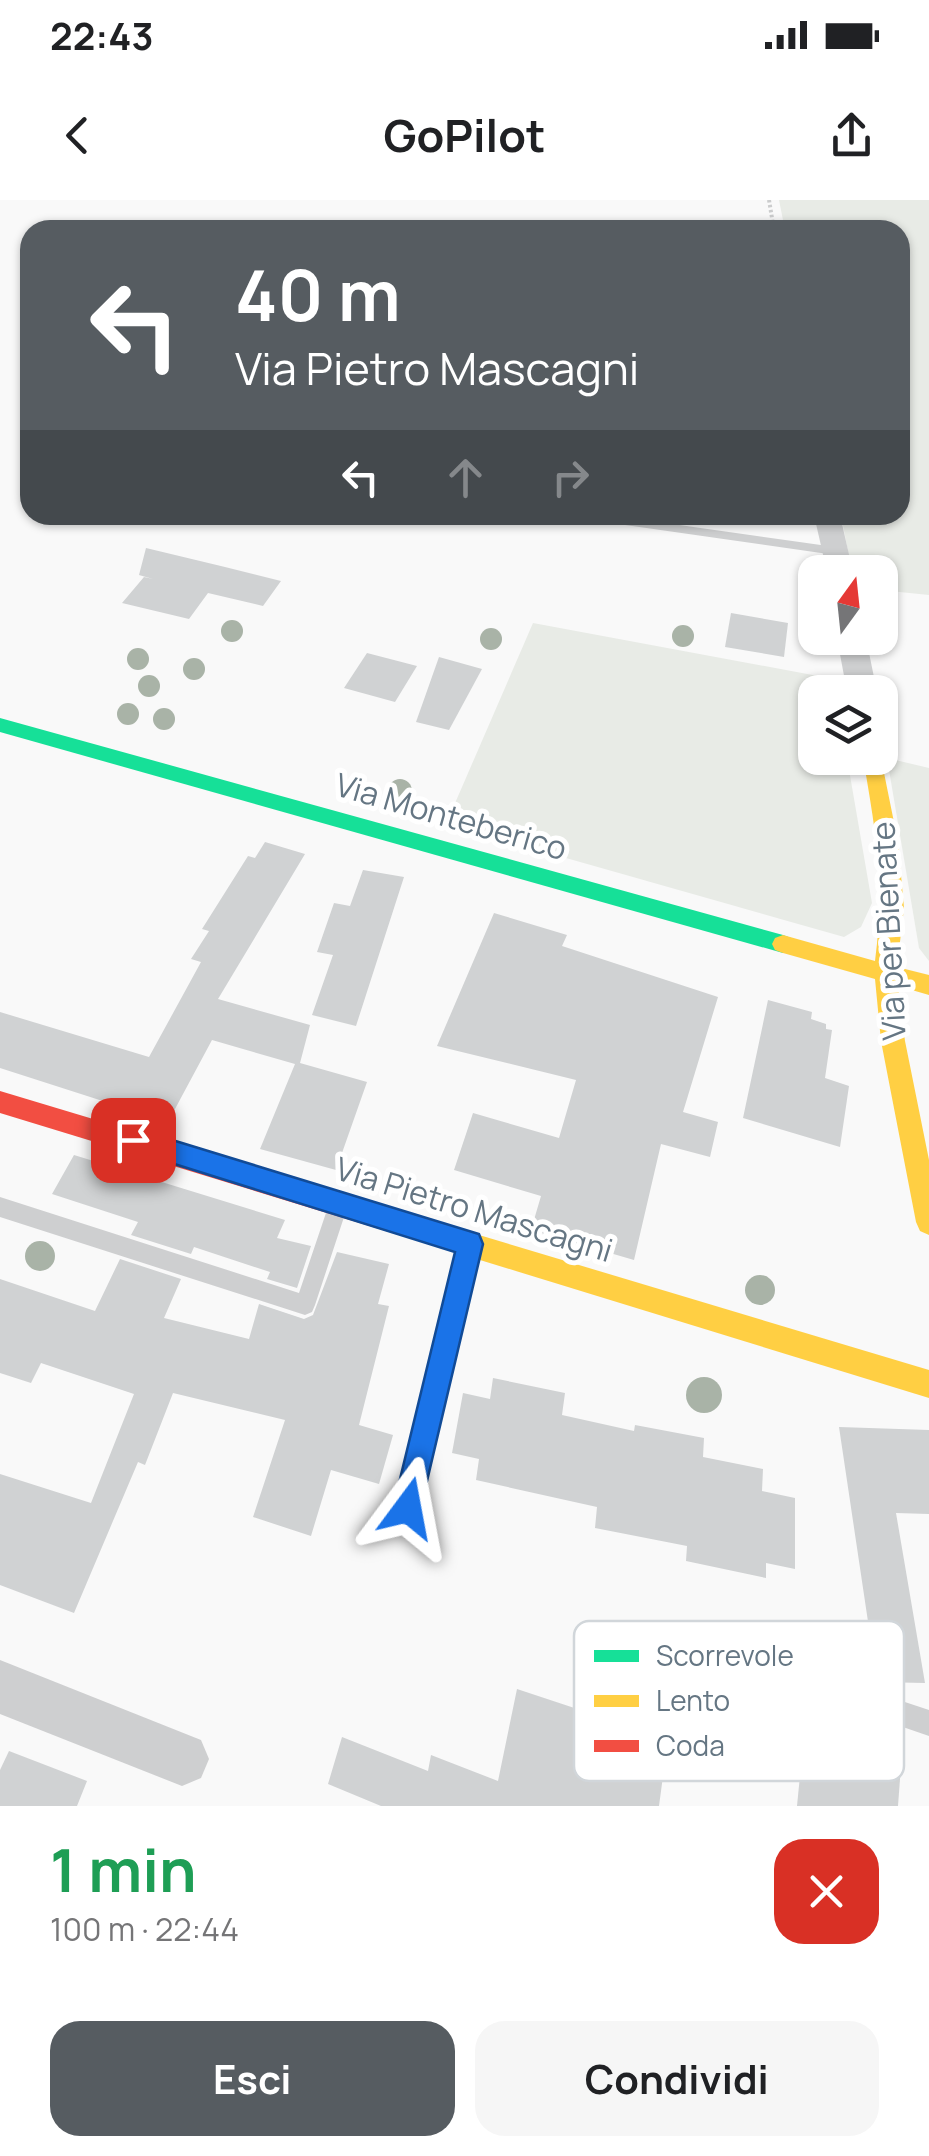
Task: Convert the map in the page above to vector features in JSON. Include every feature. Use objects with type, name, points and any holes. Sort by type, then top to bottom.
[{"type":"street","points":[[829,525],[836,555]]},
{"type":"street","name":"Via Monteberico","points":[[0,725],[929,985]]},
{"type":"street","name":"Via per Bienate","points":[[877,775],[888,842],[893,908],[885,972],[893,1041],[929,1222]]},
{"type":"street","name":"Via Pietro Mascagni","points":[[0,1102],[929,1384]]},
{"type":"street","points":[[0,1687],[182,1758]]},
{"type":"lane","points":[[637,525],[800,555]]},
{"type":"lane","points":[[0,1208],[305,1305],[338,1202]]},
{"type":"lane","points":[[408,1508],[470,1244]]},
{"type":"lane","points":[[904,1715],[929,1723]]},
{"type":"shaded area","points":[[779,200],[929,200],[929,595],[898,592],[898,555],[849,555],[843,525],[910,525],[910,220],[783,220]]},
{"type":"shaded area","points":[[533,623],[812,675],[798,675],[798,775],[850,775],[872,903],[861,927],[844,937],[446,824]]},
{"type":"shaded area","points":[[898,761],[929,768],[929,961],[919,948],[890,775],[898,775]]},
{"type":"building","points":[[146,548],[281,581],[263,606],[208,593],[189,619],[122,603],[144,577],[153,579],[139,575]]},
{"type":"building","points":[[731,613],[788,623],[784,657],[725,647]]},
{"type":"building","points":[[367,653],[417,666],[395,702],[344,688]]},
{"type":"building","points":[[439,657],[482,669],[449,730],[416,722]]},
{"type":"building","points":[[265,842],[305,854],[218,999],[310,1025],[300,1063],[367,1082],[336,1170],[260,1149],[295,1064],[212,1040],[168,1122],[0,1068],[0,1012],[149,1057],[201,962],[191,959],[209,931],[202,929],[248,856],[255,858]]},
{"type":"building","points":[[363,870],[404,877],[356,1026],[312,1015],[333,955],[317,952],[334,903],[350,906]]},
{"type":"building","points":[[494,913],[567,935],[562,946],[718,997],[683,1112],[718,1122],[710,1157],[661,1144],[634,1260],[531,1230],[541,1196],[454,1170],[473,1113],[559,1138],[576,1080],[437,1046]]},
{"type":"building","points":[[768,1000],[812,1012],[811,1019],[832,1030],[825,1078],[849,1086],[840,1147],[743,1118]]},
{"type":"building","points":[[74,1155],[285,1220],[277,1238],[311,1246],[297,1288],[267,1279],[270,1272],[194,1247],[191,1254],[131,1235],[138,1222],[52,1194]]},
{"type":"building","points":[[337,1252],[389,1264],[378,1304],[389,1306],[359,1425],[393,1435],[379,1484],[331,1470],[311,1536],[253,1517],[285,1420],[173,1393],[145,1465],[138,1462],[74,1613],[0,1585],[0,1474],[91,1503],[134,1394],[41,1363],[31,1383],[0,1373],[0,1279],[95,1311],[120,1259],[181,1279],[164,1318],[249,1339],[259,1304],[304,1319],[313,1315]]},
{"type":"building","points":[[493,1378],[565,1393],[562,1415],[634,1431],[635,1425],[704,1438],[703,1457],[763,1469],[762,1491],[795,1498],[795,1569],[766,1563],[766,1578],[686,1561],[687,1546],[595,1528],[597,1507],[476,1480],[479,1459],[452,1453],[463,1393],[490,1399]]},
{"type":"building","points":[[839,1427],[929,1430],[929,1514],[896,1513],[925,1683],[904,1683],[904,1621],[868,1621]]},
{"type":"building","points":[[517,1689],[574,1708],[574,1781],[662,1781],[659,1806],[381,1806],[328,1784],[342,1737],[428,1771],[431,1755],[498,1781]]},
{"type":"building","points":[[9,1751],[87,1781],[77,1806],[0,1806],[0,1770]]},
{"type":"building","points":[[799,1781],[900,1781],[898,1806],[797,1806]]},
{"type":"traffic: fast","points":[[0,725],[783,944]]},
{"type":"traffic: slow","points":[[876,775],[888,842],[893,908],[885,972],[893,1041],[929,1222]]},
{"type":"traffic: slow","points":[[783,944],[929,985]]},
{"type":"traffic: slow","points":[[389,1220],[929,1384]]},
{"type":"traffic: jam","points":[[0,1102],[389,1220]]},
{"type":"route","points":[[133,1140],[470,1244],[408,1508]]}]
